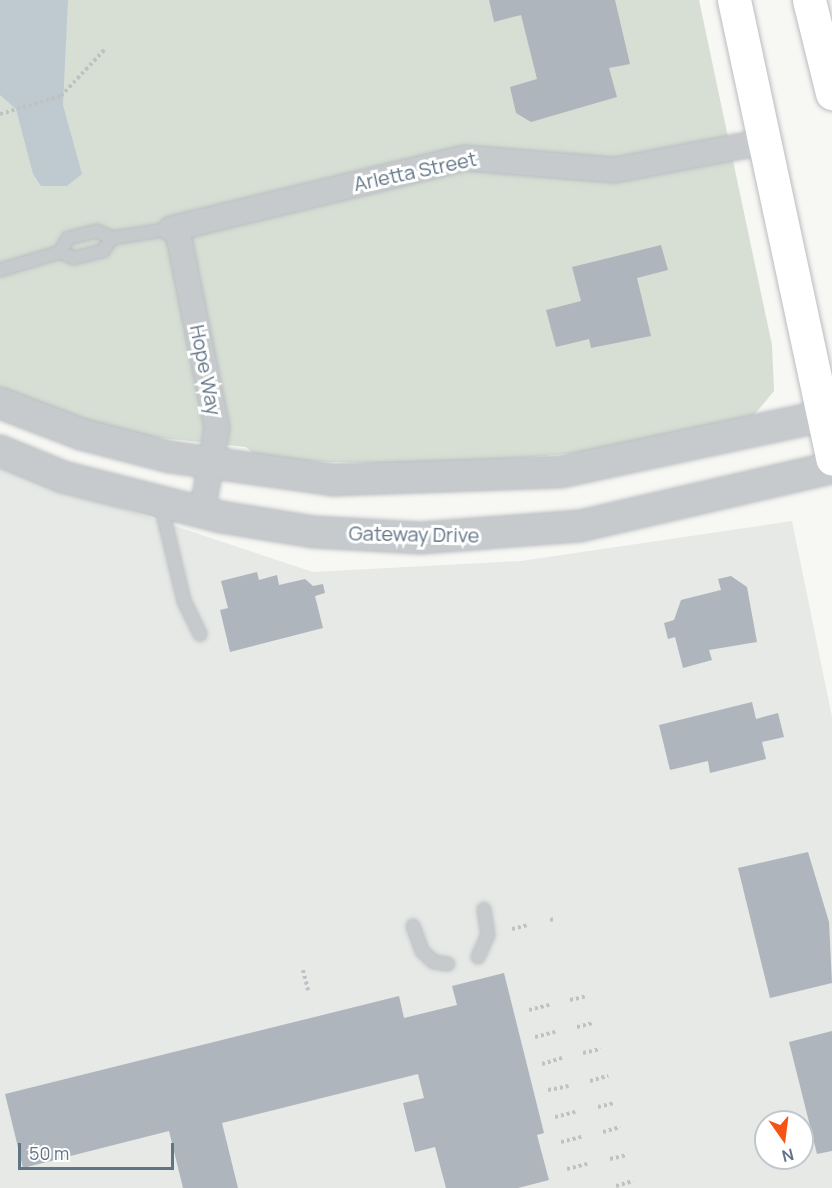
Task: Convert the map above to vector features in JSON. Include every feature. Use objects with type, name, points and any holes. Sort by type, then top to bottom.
[{"type":"main road","points":[[734,0],[769,141],[828,415],[832,459]]},
{"type":"main road","points":[[809,0],[832,93]]},
{"type":"street","name":"Arletta Street","points":[[174,229],[465,158],[615,170],[769,141]]},
{"type":"street","name":"Hope Way","points":[[174,229],[212,392],[217,444],[202,513]]},
{"type":"street","points":[[0,403],[81,434],[212,466],[333,480],[506,477],[593,466],[828,415]]},
{"type":"street","name":"Gateway Drive","points":[[0,451],[63,477],[202,513],[314,532],[421,538],[486,536],[649,514],[832,468]]},
{"type":"lane","points":[[60,252],[68,238],[97,231],[112,238],[174,229]]},
{"type":"lane","points":[[0,270],[60,252],[75,258],[103,251],[112,238]]},
{"type":"lane","points":[[161,504],[184,601],[200,634]]},
{"type":"lane","points":[[478,957],[488,935],[484,909]]},
{"type":"lane","points":[[413,926],[422,951],[434,962],[448,964]]},
{"type":"path","points":[[0,114],[61,96],[106,48]]},
{"type":"path","points":[[0,114],[52,100],[92,67]]},
{"type":"path","points":[[512,929],[528,925]]},
{"type":"path","points":[[303,970],[308,990]]},
{"type":"path","points":[[570,1000],[587,996]]},
{"type":"path","points":[[528,1010],[549,1005]]},
{"type":"path","points":[[577,1027],[593,1023]]},
{"type":"path","points":[[535,1037],[555,1032]]},
{"type":"path","points":[[584,1053],[601,1049]]},
{"type":"path","points":[[542,1064],[562,1058]]},
{"type":"path","points":[[590,1081],[608,1076]]},
{"type":"path","points":[[548,1090],[569,1086]]},
{"type":"path","points":[[598,1107],[614,1103]]},
{"type":"path","points":[[555,1117],[575,1112]]},
{"type":"path","points":[[603,1132],[620,1127]]},
{"type":"path","points":[[561,1142],[581,1137]]},
{"type":"path","points":[[610,1159],[627,1155]]},
{"type":"path","points":[[567,1169],[587,1164]]},
{"type":"path","points":[[616,1186],[633,1181]]},
{"type":"shaded area","points":[[0,0],[699,0],[772,345],[774,391],[754,415],[688,432],[596,451],[446,465],[260,460],[246,447],[152,437],[73,418],[0,391]]},
{"type":"shaded area","points":[[0,0],[68,0],[63,105],[82,174],[67,186],[41,186],[33,174],[16,109],[0,95]]},
{"type":"shaded area","points":[[0,468],[313,572],[521,561],[792,521],[832,717],[832,1188],[0,1188]]},
{"type":"building","points":[[489,0],[615,0],[630,64],[609,68],[617,97],[531,122],[516,113],[510,87],[537,79],[521,15],[494,22]]},
{"type":"building","points":[[661,245],[668,270],[637,278],[651,336],[591,348],[589,339],[556,347],[546,310],[581,301],[572,267]]},
{"type":"building","points":[[257,572],[259,580],[277,575],[279,585],[305,579],[313,586],[323,584],[325,593],[315,596],[323,628],[230,652],[220,610],[228,608],[221,581]]},
{"type":"building","points":[[731,576],[747,587],[757,642],[709,650],[712,660],[683,668],[675,637],[668,639],[664,623],[674,620],[681,600],[721,590],[718,579]]},
{"type":"building","points":[[752,702],[756,719],[778,713],[784,737],[762,742],[766,759],[710,773],[708,761],[670,770],[659,725]]},
{"type":"building","points":[[808,852],[829,922],[832,983],[770,998],[738,868]]},
{"type":"building","points":[[504,973],[544,1133],[537,1135],[549,1180],[518,1188],[446,1188],[435,1147],[415,1152],[403,1103],[424,1098],[418,1074],[222,1123],[238,1188],[183,1188],[169,1131],[23,1168],[5,1094],[399,996],[404,1018],[457,1005],[452,986]]},
{"type":"building","points":[[832,1031],[832,1151],[817,1154],[814,1142],[814,1110],[806,1110],[789,1042]]}]
